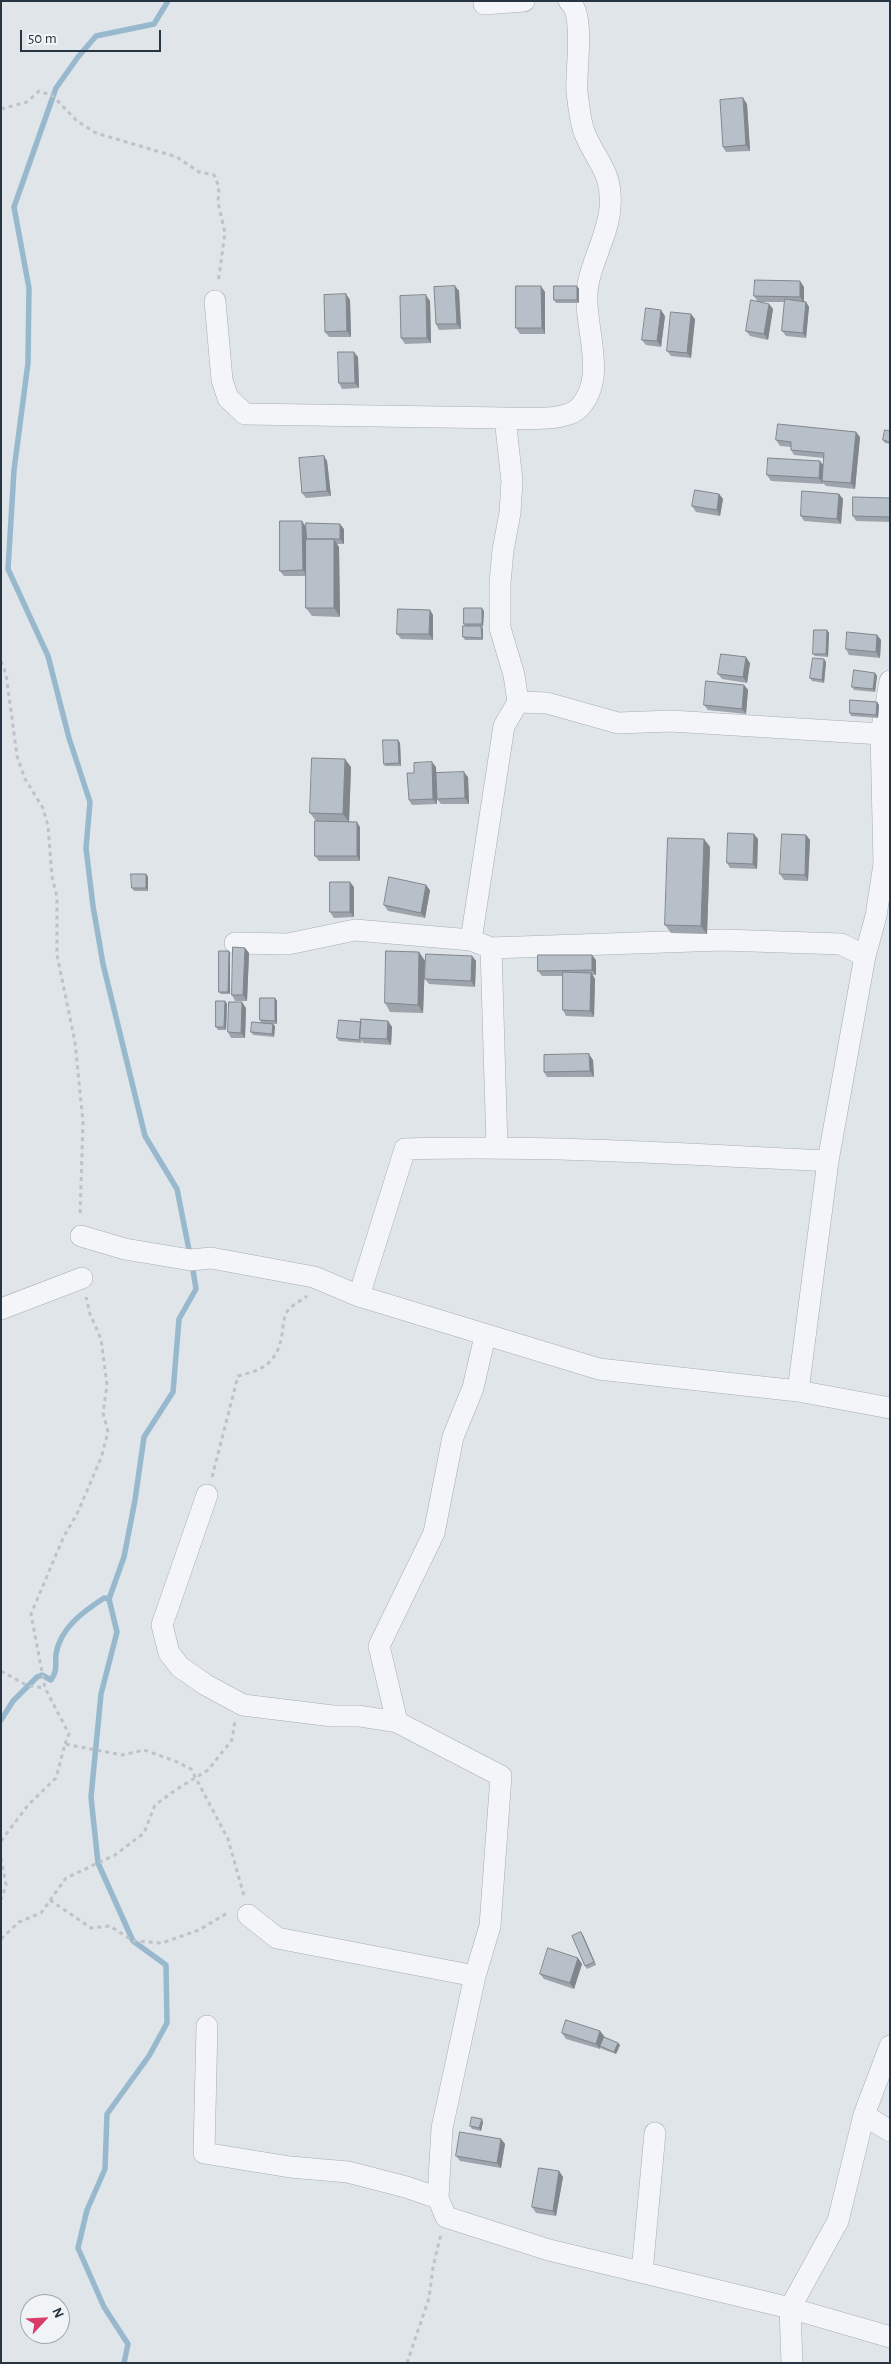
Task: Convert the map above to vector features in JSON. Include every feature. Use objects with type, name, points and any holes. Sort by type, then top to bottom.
[{"type":"street","points":[[484,4],[524,1]]},
{"type":"street","points":[[215,301],[222,380],[228,398],[245,414],[552,418],[569,414],[582,404],[593,384],[593,356],[586,312],[588,284],[603,240],[610,208],[609,177],[584,133],[577,92],[578,23],[574,5],[569,1]]},
{"type":"street","points":[[471,940],[504,726],[518,702],[514,675],[500,628],[500,583],[510,513],[512,481],[505,418]]},
{"type":"street","points":[[798,1392],[828,1161],[864,956],[883,917],[884,864],[881,734],[890,681]]},
{"type":"street","points":[[518,702],[547,703],[618,723],[671,721],[881,734]]},
{"type":"street","points":[[235,943],[288,944],[355,930],[471,940],[491,948],[723,940],[841,944],[864,956]]},
{"type":"street","points":[[491,948],[497,1147]]},
{"type":"street","points":[[359,1296],[405,1149],[497,1147],[636,1151],[828,1161]]},
{"type":"street","points":[[81,1236],[124,1249],[191,1260],[211,1258],[314,1277],[359,1296],[485,1336],[599,1369],[798,1392],[890,1408]]},
{"type":"street","points":[[1,1310],[82,1278]]},
{"type":"street","points":[[397,1722],[379,1646],[434,1533],[453,1437],[473,1388],[485,1336]]},
{"type":"street","points":[[207,1495],[162,1625],[169,1653],[180,1667],[206,1685],[243,1705],[333,1716],[359,1716],[397,1722],[502,1776],[490,1926],[475,1976],[442,2128],[442,2207]]},
{"type":"street","points":[[248,1915],[277,1938],[475,1976]]},
{"type":"street","points":[[207,2026],[204,2153],[290,2167],[348,2172],[406,2186],[442,2207],[549,2250],[790,2308],[890,2337]]},
{"type":"street","points":[[792,2363],[790,2308],[838,2221],[864,2115],[890,2046]]},
{"type":"street","points":[[864,2115],[890,2131]]},
{"type":"street","points":[[642,2272],[655,2133]]},
{"type":"path","points":[[1,109],[27,102],[39,90],[53,96],[77,121],[96,133],[177,157],[199,172],[214,175],[219,187],[218,202],[224,234],[215,301]]},
{"type":"path","points":[[1,660],[6,674],[17,756],[25,779],[43,808],[48,826],[52,877],[57,897],[57,955],[75,1042],[83,1122],[80,1203],[81,1236]]},
{"type":"path","points":[[207,1495],[238,1376],[253,1372],[272,1361],[279,1352],[285,1315],[296,1303],[306,1297],[314,1277]]},
{"type":"path","points":[[1,1842],[28,1805],[56,1778],[69,1734],[45,1688],[31,1614],[64,1536],[77,1514],[101,1458],[108,1432],[103,1413],[107,1385],[102,1339],[90,1314],[82,1278]]},
{"type":"path","points":[[1,1671],[28,1686],[45,1688]]},
{"type":"path","points":[[1,1939],[19,1922],[41,1913],[66,1878],[114,1855],[144,1833],[155,1805],[208,1770],[232,1740],[235,1721],[243,1705]]},
{"type":"path","points":[[50,1900],[91,1928],[110,1926],[133,1941],[162,1943],[199,1930],[228,1911],[248,1915],[242,1885],[228,1839],[191,1769],[144,1750],[122,1755],[65,1744]]},
{"type":"path","points":[[1,1858],[6,1885],[1,1900]]},
{"type":"path","points":[[407,2363],[429,2298],[442,2207]]},
{"type":"building","points":[[743,98],[746,145],[723,147],[720,100]]},
{"type":"building","points":[[755,280],[800,281],[800,297],[754,296]]},
{"type":"building","points":[[455,286],[457,324],[436,324],[434,287]]},
{"type":"building","points":[[516,286],[541,286],[542,328],[516,328]]},
{"type":"building","points":[[554,286],[577,286],[577,300],[554,300]]},
{"type":"building","points":[[346,294],[347,331],[325,332],[324,295]]},
{"type":"building","points":[[426,295],[427,338],[401,338],[400,296]]},
{"type":"building","points":[[785,299],[806,302],[803,333],[782,331]]},
{"type":"building","points":[[751,300],[769,304],[764,334],[746,331]]},
{"type":"building","points":[[646,308],[661,310],[657,341],[642,340]]},
{"type":"building","points":[[671,312],[691,314],[687,353],[667,351]]},
{"type":"building","points":[[338,352],[354,352],[355,383],[339,383]]},
{"type":"building","points":[[778,424],[856,432],[851,483],[822,481],[824,453],[791,450],[791,442],[776,440]]},
{"type":"building","points":[[885,430],[890,431],[890,442],[883,440]]},
{"type":"building","points":[[324,456],[327,491],[302,493],[299,458]]},
{"type":"building","points":[[768,458],[820,461],[819,478],[767,475]]},
{"type":"building","points":[[695,490],[719,494],[717,510],[692,506]]},
{"type":"building","points":[[802,491],[839,494],[837,519],[801,516]]},
{"type":"building","points":[[853,497],[890,498],[890,517],[853,516]]},
{"type":"building","points":[[280,521],[302,521],[303,570],[280,571]]},
{"type":"building","points":[[306,523],[340,524],[340,539],[307,539]]},
{"type":"building","points":[[306,539],[334,539],[334,608],[306,608]]},
{"type":"building","points":[[464,608],[482,608],[482,624],[464,624]]},
{"type":"building","points":[[398,609],[430,610],[429,634],[397,634]]},
{"type":"building","points":[[463,626],[481,626],[482,638],[463,637]]},
{"type":"building","points":[[814,630],[827,630],[826,654],[813,654]]},
{"type":"building","points":[[847,632],[877,635],[876,652],[846,649]]},
{"type":"building","points":[[721,654],[746,657],[743,677],[718,674]]},
{"type":"building","points":[[813,658],[824,659],[822,680],[810,678]]},
{"type":"building","points":[[854,670],[875,673],[873,689],[852,687]]},
{"type":"building","points":[[706,681],[744,685],[742,709],[704,705]]},
{"type":"building","points":[[850,700],[877,702],[876,715],[850,713]]},
{"type":"building","points":[[383,740],[398,740],[399,763],[384,764]]},
{"type":"building","points":[[312,758],[345,759],[343,814],[310,813]]},
{"type":"building","points":[[432,762],[433,799],[409,800],[407,773],[414,773],[414,763]]},
{"type":"building","points":[[464,772],[465,798],[437,799],[436,773]]},
{"type":"building","points":[[315,821],[357,822],[357,856],[315,856]]},
{"type":"building","points":[[728,833],[754,834],[753,864],[727,863]]},
{"type":"building","points":[[782,834],[806,835],[805,875],[780,874]]},
{"type":"building","points":[[668,838],[704,839],[701,926],[665,925]]},
{"type":"building","points":[[131,874],[146,874],[146,888],[132,888]]},
{"type":"building","points":[[389,877],[426,885],[421,913],[384,905]]},
{"type":"building","points":[[330,882],[350,882],[350,912],[330,912]]},
{"type":"building","points":[[233,947],[245,948],[243,995],[232,995]]},
{"type":"building","points":[[219,951],[229,951],[228,992],[219,992]]},
{"type":"building","points":[[386,951],[419,952],[418,1005],[385,1003]]},
{"type":"building","points":[[426,954],[472,956],[471,981],[425,979]]},
{"type":"building","points":[[538,955],[592,955],[592,970],[538,971]]},
{"type":"building","points":[[563,972],[591,973],[590,1011],[563,1010]]},
{"type":"building","points":[[260,998],[275,998],[275,1021],[260,1020]]},
{"type":"building","points":[[216,1001],[225,1001],[224,1027],[216,1027]]},
{"type":"building","points":[[229,1002],[242,1002],[241,1033],[228,1032]]},
{"type":"building","points":[[361,1019],[388,1021],[387,1039],[360,1038]]},
{"type":"building","points":[[339,1020],[361,1022],[359,1040],[337,1038]]},
{"type":"building","points":[[252,1022],[273,1024],[272,1034],[251,1032]]},
{"type":"building","points":[[589,1054],[590,1071],[544,1072],[544,1055]]},
{"type":"building","points":[[581,1932],[594,1962],[585,1966],[572,1936]]},
{"type":"building","points":[[548,1948],[578,1958],[570,1983],[540,1974]]},
{"type":"building","points":[[566,2020],[600,2031],[596,2044],[562,2033]]},
{"type":"building","points":[[604,2037],[618,2043],[614,2052],[600,2046]]},
{"type":"building","points":[[472,2117],[482,2119],[479,2128],[470,2126]]},
{"type":"building","points":[[460,2132],[501,2139],[497,2163],[456,2156]]},
{"type":"building","points":[[539,2168],[559,2171],[553,2211],[532,2207]]},
{"type":"waterway","points":[[168,1],[154,24],[96,36],[78,57],[56,88],[14,207],[29,288],[28,363],[14,470],[8,569],[48,656],[69,738],[90,802],[86,848],[103,964],[145,1136],[177,1189],[190,1255]]},
{"type":"waterway","points":[[124,2363],[128,2344],[104,2307],[78,2248],[87,2210],[105,2169],[107,2114],[149,2056],[167,2023],[166,1965],[133,1941],[98,1863],[91,1797],[101,1694],[117,1632],[109,1599],[124,1557],[144,1437],[173,1392],[179,1319],[196,1289],[192,1264]]},
{"type":"waterway","points":[[1,1720],[13,1701],[37,1677],[42,1675],[51,1680],[55,1670],[58,1645],[62,1636],[74,1621],[104,1598],[109,1599]]}]
